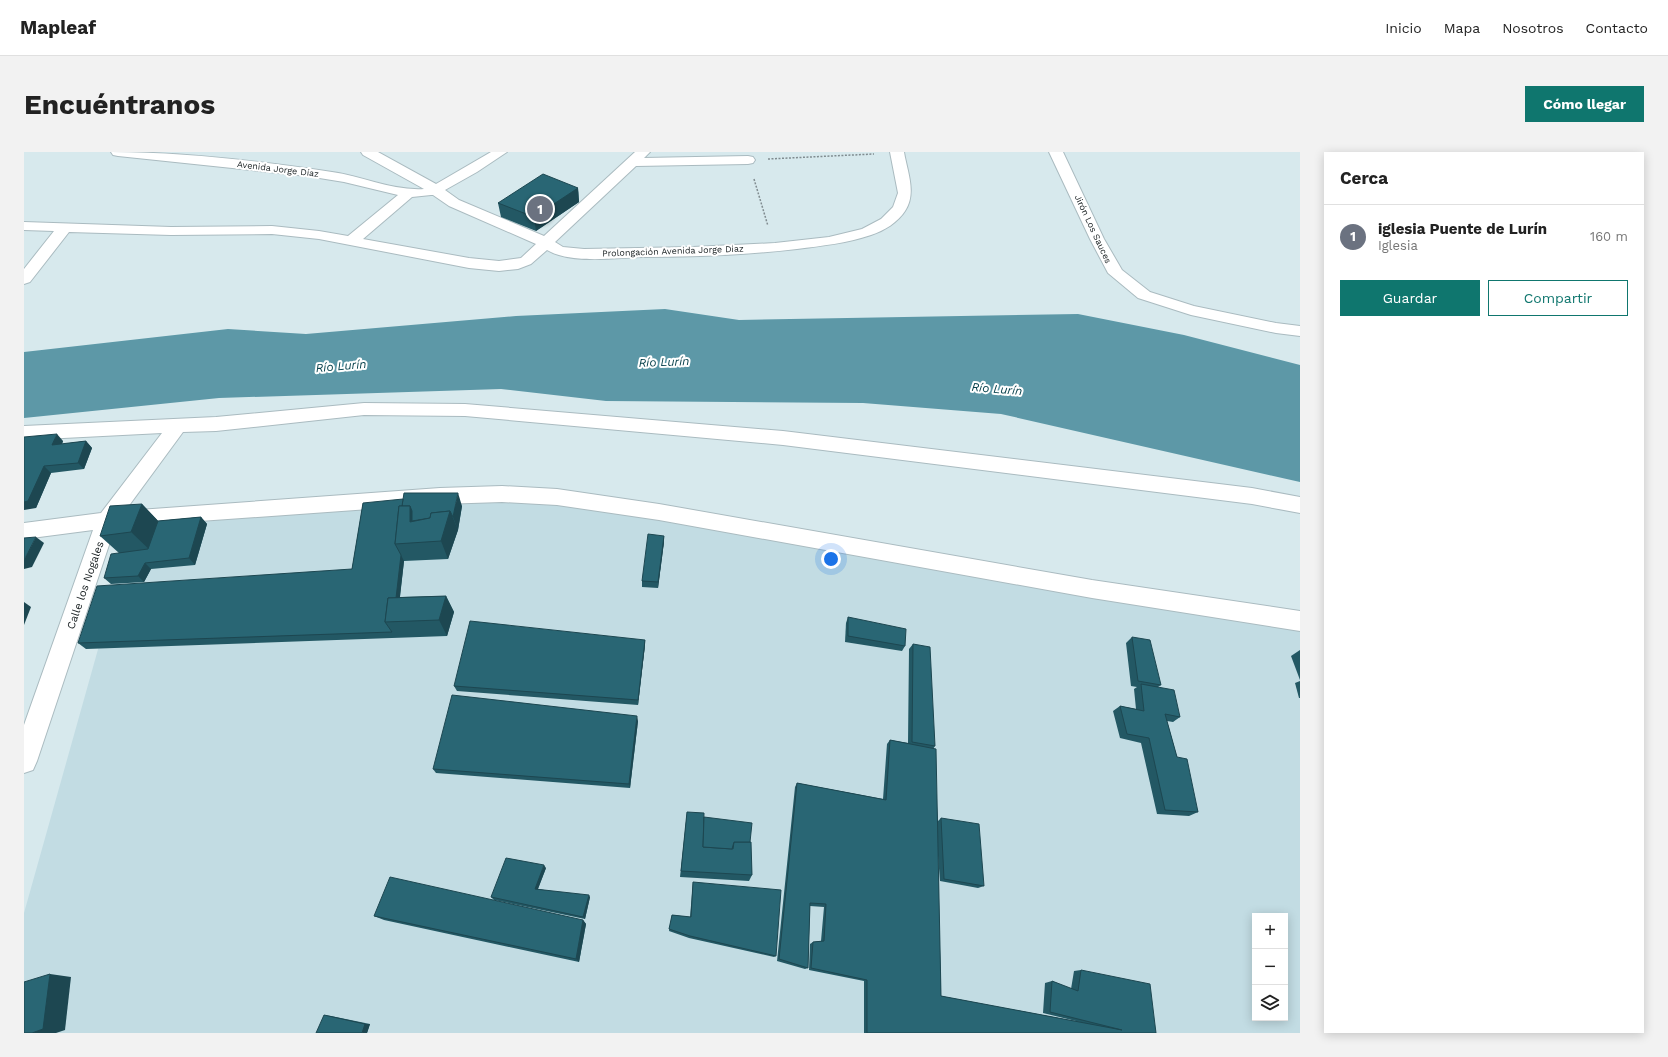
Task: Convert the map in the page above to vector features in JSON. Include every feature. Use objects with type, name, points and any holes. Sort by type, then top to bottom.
[{"type":"street","name":"Avenida Jorge Díaz","points":[[118,152],[274,167],[349,178],[409,193],[423,193],[436,190]]},
{"type":"street","name":"Prolongación Avenida Jorge Diaz","points":[[368,152],[436,190],[454,203],[545,242],[559,251],[606,254],[693,252],[775,247],[829,241],[867,232],[886,222],[899,210],[905,193],[897,152]]},
{"type":"street","points":[[436,190],[500,152]]},
{"type":"street","name":"Jirón Los Sauces","points":[[1056,152],[1097,239],[1116,274],[1144,295],[1191,310],[1276,328],[1300,331]]},
{"type":"street","points":[[24,226],[171,231],[272,230],[319,235],[468,263],[499,266],[518,264],[526,261],[638,157],[748,160]]},
{"type":"street","points":[[351,241],[409,193]]},
{"type":"street","points":[[24,279],[66,227]]},
{"type":"street","points":[[24,432],[177,427],[364,409],[465,410],[783,438],[1252,496],[1300,505]]},
{"type":"street","name":"Calle los Nogales","points":[[24,761],[107,520],[177,427]]},
{"type":"street","points":[[24,531],[107,520],[440,496],[502,494],[557,497],[659,512],[1092,589],[1300,621]]},
{"type":"path","points":[[775,247],[748,160],[897,152]]},
{"type":"shaded area","points":[[456,498],[550,501],[1300,616],[1300,1033],[24,1033],[24,913],[127,546],[152,517]]},
{"type":"water","name":"Río Lurín","points":[[665,309],[739,320],[1078,314],[1184,335],[1300,365],[1300,482],[1001,414],[863,403],[606,401],[501,389],[219,398],[24,418],[24,352],[228,329],[306,334],[516,316]]},
{"type":"building","points":[[543,174],[578,188],[534,217],[498,203]]},
{"type":"building","points":[[57,434],[52,445],[86,441],[78,463],[44,466],[28,501],[24,502],[24,437]]},
{"type":"building","points":[[404,493],[458,493],[453,517],[450,511],[431,513],[430,518],[412,521],[412,511],[410,506],[402,506]]},
{"type":"building","points":[[403,499],[402,506],[399,506],[395,544],[401,555],[396,598],[388,598],[385,622],[392,632],[78,643],[97,586],[352,569],[363,503]]},
{"type":"building","points":[[142,504],[131,532],[100,536],[110,506]]},
{"type":"building","points":[[399,506],[410,506],[410,522],[430,518],[431,513],[450,511],[441,541],[395,544]]},
{"type":"building","points":[[201,517],[189,558],[145,563],[138,576],[104,578],[111,554],[148,549],[158,521]]},
{"type":"building","points":[[648,534],[664,536],[658,582],[642,581]]},
{"type":"building","points":[[36,537],[24,560],[24,538]]},
{"type":"building","points":[[446,596],[439,620],[385,622],[388,598]]},
{"type":"building","points":[[848,617],[906,629],[905,646],[848,636]]},
{"type":"building","points":[[470,621],[645,640],[638,700],[454,686]]},
{"type":"building","points":[[1132,637],[1150,640],[1161,685],[1138,681]]},
{"type":"building","points":[[913,644],[930,647],[935,746],[912,742]]},
{"type":"building","points":[[1141,684],[1174,690],[1180,717],[1165,714],[1177,757],[1187,759],[1198,812],[1165,810],[1149,738],[1127,734],[1120,706],[1144,711]]},
{"type":"building","points":[[452,695],[637,716],[629,784],[433,769]]},
{"type":"building","points":[[890,740],[936,749],[941,996],[1122,1030],[1050,1012],[1052,981],[1078,991],[1081,970],[1150,984],[1156,1033],[867,1033],[867,980],[811,968],[813,942],[824,941],[826,904],[810,903],[808,968],[779,959],[797,783],[886,800]]},
{"type":"building","points":[[687,812],[704,813],[703,847],[733,849],[734,842],[751,842],[752,875],[681,871]]},
{"type":"building","points":[[704,817],[752,823],[750,842],[734,842],[732,849],[703,847]]},
{"type":"building","points":[[941,818],[979,824],[984,886],[944,879]]},
{"type":"building","points":[[506,858],[544,865],[535,889],[589,895],[583,917],[491,897]]},
{"type":"building","points":[[390,877],[583,920],[576,959],[374,916]]},
{"type":"building","points":[[693,882],[781,890],[776,956],[690,936],[669,929],[672,915],[691,917]]},
{"type":"building","points":[[50,974],[43,1029],[32,1033],[24,1033],[24,982]]},
{"type":"building","points":[[324,1015],[365,1024],[362,1033],[316,1033]]},
{"type":"place","name":"iglesia Puente de Lurín","points":[[540,209]]}]
